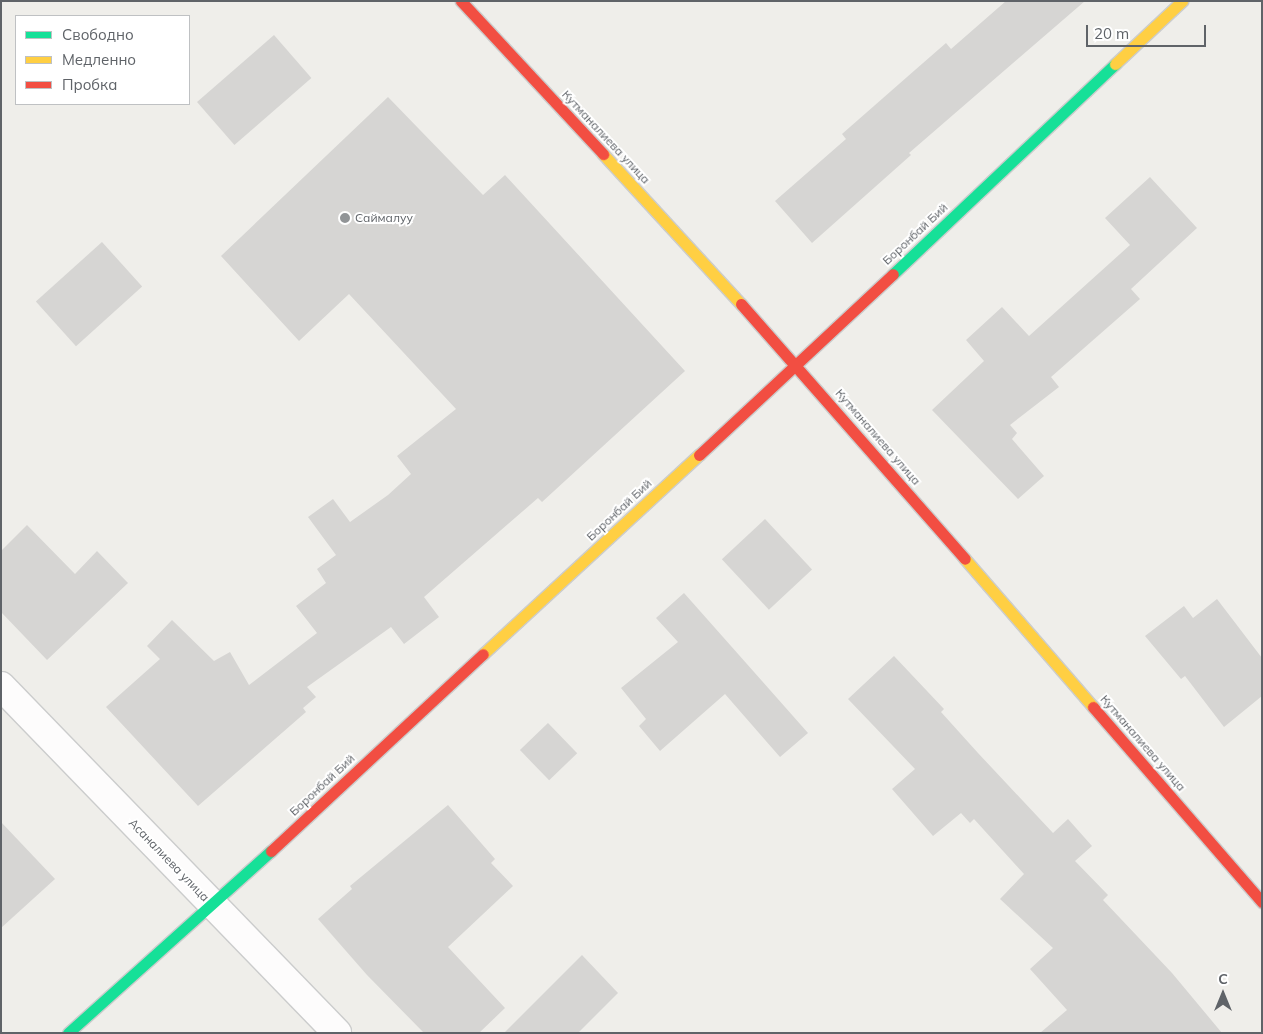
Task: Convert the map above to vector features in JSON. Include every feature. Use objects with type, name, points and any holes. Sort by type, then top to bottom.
[{"type":"street","name":"Кутманалиева улица","points":[[461,1],[797,364],[1262,902]]},
{"type":"street","name":"Боронбай Бий","points":[[68,1033],[212,905],[797,364],[1182,1]]},
{"type":"street","name":"Асаналиева улица","points":[[1,686],[337,1033]]},
{"type":"building","points":[[1006,1],[1085,1],[909,153],[911,155],[812,243],[775,201],[846,139],[842,134],[946,43],[951,49]]},
{"type":"building","points":[[274,35],[311,78],[234,145],[197,102]]},
{"type":"building","points":[[388,97],[483,195],[505,175],[685,371],[542,502],[538,498],[424,597],[439,617],[404,644],[391,627],[307,687],[316,697],[303,708],[306,712],[198,806],[106,707],[160,659],[147,646],[172,620],[214,661],[230,652],[249,685],[317,633],[296,606],[326,583],[317,569],[336,555],[308,517],[333,499],[350,522],[388,495],[411,474],[397,456],[456,409],[349,294],[299,341],[221,256]]},
{"type":"building","points":[[1150,177],[1197,228],[1131,289],[1140,299],[1051,377],[1059,387],[1010,425],[1017,433],[1012,439],[1044,476],[1018,499],[932,410],[984,361],[966,340],[1002,307],[1029,336],[1130,245],[1105,218]]},
{"type":"building","points":[[102,242],[142,287],[76,346],[36,302]]},
{"type":"building","points":[[765,519],[812,569],[769,610],[722,559]]},
{"type":"building","points":[[27,525],[75,574],[97,551],[128,583],[47,660],[1,612],[1,551]]},
{"type":"building","points":[[684,593],[808,733],[780,757],[725,694],[660,751],[639,726],[646,719],[621,688],[678,642],[656,618]]},
{"type":"building","points":[[1217,599],[1262,658],[1262,696],[1224,727],[1185,676],[1181,679],[1145,636],[1184,606],[1193,618]]},
{"type":"building","points":[[894,656],[944,709],[941,712],[1053,833],[1068,819],[1092,846],[1075,861],[1108,895],[1103,900],[1172,973],[1222,1033],[1040,1033],[1067,1010],[1030,969],[1053,948],[1000,899],[1024,874],[974,819],[970,823],[961,813],[933,836],[892,789],[915,769],[848,699]]},
{"type":"building","points":[[548,723],[577,753],[549,780],[520,750]]},
{"type":"building","points":[[448,805],[495,859],[491,863],[513,886],[448,947],[505,1008],[479,1033],[424,1033],[367,975],[318,919],[352,889],[350,886]]},
{"type":"building","points":[[1,822],[55,879],[1,928]]},
{"type":"building","points":[[582,955],[618,993],[578,1033],[504,1033]]},
{"type":"traffic: fast","points":[[893,274],[1115,64]]},
{"type":"traffic: fast","points":[[68,1033],[271,851]]},
{"type":"traffic: slow","points":[[1115,64],[1182,1]]},
{"type":"traffic: slow","points":[[603,154],[741,304]]},
{"type":"traffic: slow","points":[[483,654],[699,455]]},
{"type":"traffic: slow","points":[[965,559],[1093,707]]},
{"type":"traffic: jam","points":[[461,1],[603,154]]},
{"type":"traffic: jam","points":[[699,455],[893,274]]},
{"type":"traffic: jam","points":[[741,304],[965,559]]},
{"type":"traffic: jam","points":[[271,851],[483,654]]},
{"type":"traffic: jam","points":[[1093,707],[1262,902]]},
{"type":"place","name":"Саймалуу","points":[[345,218]]}]
